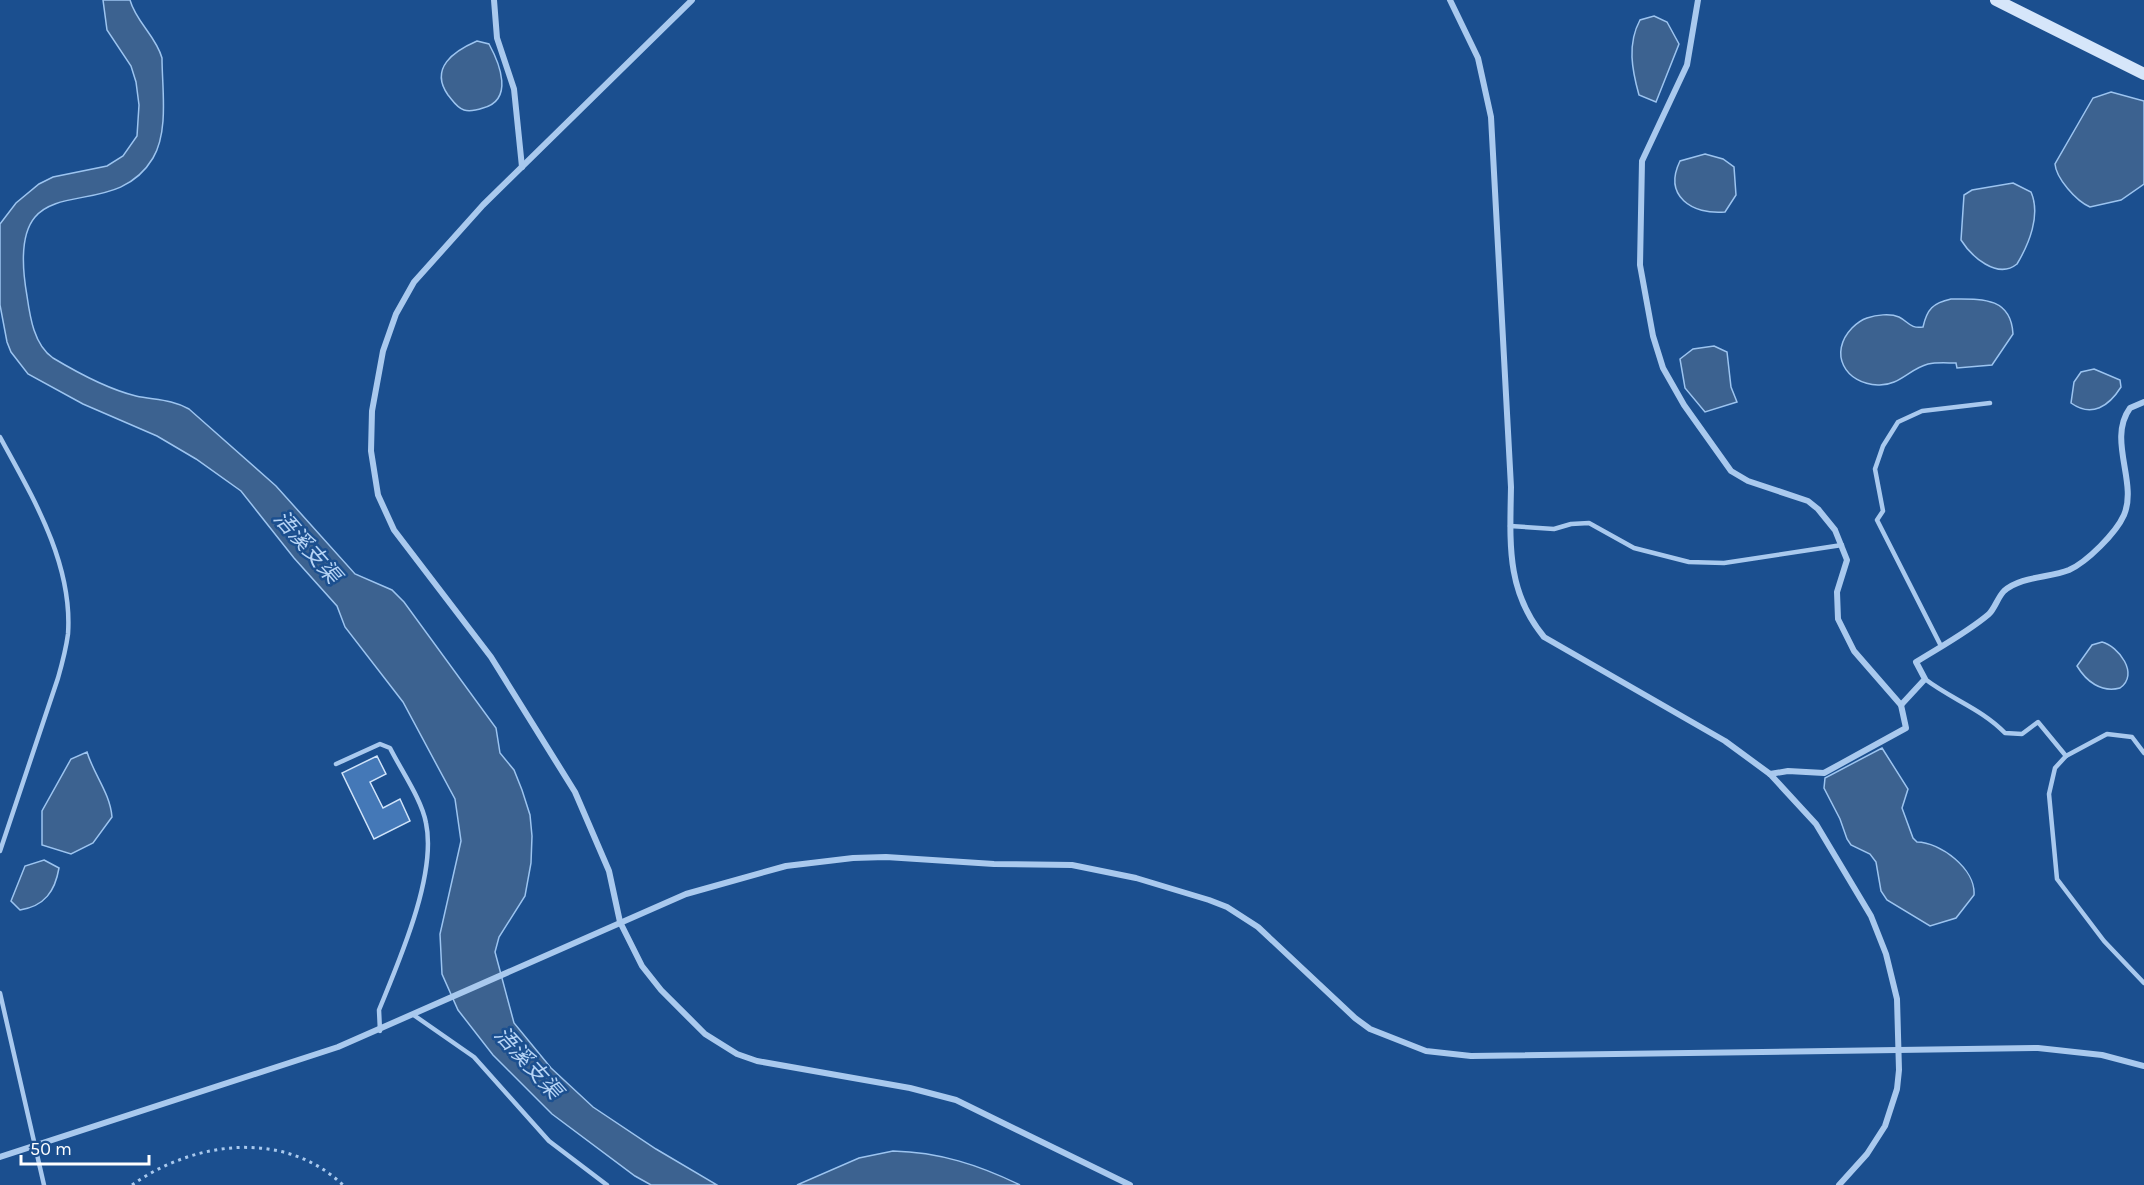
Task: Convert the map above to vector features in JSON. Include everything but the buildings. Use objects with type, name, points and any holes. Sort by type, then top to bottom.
[{"type":"street","points":[[494,0],[496,38],[514,89],[522,167]]},
{"type":"street","points":[[692,0],[483,205],[414,282],[396,314],[383,351],[372,411],[374,473],[382,504],[394,530],[490,657],[575,792],[609,871],[620,922],[642,966],[661,990],[705,1034],[737,1054],[778,1067],[910,1088],[956,1100],[1130,1185]]},
{"type":"street","points":[[1450,0],[1478,58],[1491,117],[1511,487],[1510,526],[1514,581],[1518,595],[1533,623],[1544,637],[1725,741],[1770,774],[1816,824],[1871,916],[1892,974],[1897,999],[1899,1050],[1897,1089],[1885,1126],[1867,1154],[1839,1185]]},
{"type":"street","points":[[1698,0],[1687,65],[1642,161],[1640,174],[1644,200],[1640,265],[1653,336],[1663,368],[1684,405],[1731,471],[1748,482],[1808,501],[1829,523],[1842,545],[1847,560],[1837,592],[1838,619],[1854,651],[1901,705],[1906,728],[1824,773],[1788,771],[1770,774]]},
{"type":"street","points":[[1996,0],[2144,74]]},
{"type":"street","points":[[1901,705],[1924,679],[1916,662],[1990,613],[2004,591],[2024,582],[2071,569],[2098,548],[2118,526],[2125,513],[2127,498],[2121,430],[2130,408],[2144,402]]},
{"type":"street","points":[[0,1157],[289,1065],[380,1031],[524,964],[718,883],[786,866],[821,861],[886,857],[994,864],[1072,865],[1136,878],[1227,907],[1258,927],[1355,1018],[1387,1038],[1426,1051],[1471,1056],[2038,1048],[2102,1055],[2144,1066]]},
{"type":"lane","points":[[1941,646],[1877,520],[1883,511],[1875,469],[1883,446],[1898,422],[1922,411],[1990,403]]},
{"type":"lane","points":[[0,437],[46,526],[60,570],[68,617],[65,650],[58,678],[0,851]]},
{"type":"lane","points":[[1510,526],[1554,529],[1570,524],[1589,523],[1634,548],[1689,562],[1724,562],[1842,545]]},
{"type":"lane","points":[[1924,679],[1941,692],[1990,716],[2006,733],[2022,734],[2038,722],[2066,756]]},
{"type":"lane","points":[[2144,753],[2132,737],[2107,734],[2066,756],[2055,768],[2049,794],[2057,879],[2104,941],[2144,983]]},
{"type":"lane","points":[[336,764],[380,744],[390,748],[426,824],[428,858],[423,884],[379,1010],[380,1031]]},
{"type":"lane","points":[[0,993],[44,1185]]},
{"type":"lane","points":[[418,1014],[474,1057],[549,1141],[607,1185]]},
{"type":"path","points":[[132,1185],[161,1167],[199,1153],[253,1147],[269,1148],[301,1157],[343,1185]]},
{"type":"water","name":"浯溪支渠","points":[[103,0],[130,0],[159,50],[162,58],[163,96],[161,135],[153,158],[134,179],[111,191],[64,201],[44,209],[30,225],[23,252],[27,296],[32,321],[41,346],[53,358],[114,389],[136,396],[170,402],[189,409],[276,486],[355,574],[392,590],[404,602],[496,728],[500,753],[514,770],[530,815],[531,863],[525,896],[499,937],[495,952],[514,1023],[551,1068],[593,1107],[656,1149],[717,1185],[651,1185],[635,1176],[552,1114],[493,1055],[458,1010],[442,974],[440,934],[461,841],[455,799],[403,702],[345,627],[337,606],[294,558],[241,491],[196,459],[157,436],[83,404],[28,374],[11,352],[0,305],[0,224],[16,203],[39,184],[53,177],[107,166],[123,156],[137,136],[139,105],[136,82],[131,66],[107,30]]},
{"type":"water","points":[[1654,16],[1667,22],[1679,44],[1656,102],[1639,95],[1632,57],[1633,38],[1640,20]]},
{"type":"water","points":[[477,41],[489,44],[493,52],[502,80],[501,90],[493,104],[466,111],[457,106],[448,95],[441,77],[443,69],[453,55]]},
{"type":"water","points":[[2111,92],[2144,101],[2144,184],[2121,200],[2090,207],[2079,200],[2068,188],[2059,176],[2055,164],[2093,98]]},
{"type":"water","points":[[1705,154],[1723,159],[1734,167],[1736,195],[1725,212],[1702,210],[1692,206],[1678,193],[1675,184],[1680,161]]},
{"type":"water","points":[[2013,183],[2031,192],[2035,210],[2032,229],[2026,248],[2017,264],[2009,268],[1993,268],[1971,253],[1961,240],[1964,195],[1972,190]]},
{"type":"water","points":[[1951,299],[1992,302],[2007,312],[2013,334],[1992,365],[1957,368],[1956,363],[1931,363],[1885,385],[1866,383],[1857,379],[1844,366],[1841,347],[1852,328],[1861,321],[1875,316],[1891,315],[1899,317],[1912,326],[1923,327],[1932,308]]},
{"type":"water","points":[[1714,346],[1727,352],[1731,387],[1737,402],[1705,412],[1685,388],[1680,359],[1693,349]]},
{"type":"water","points":[[2094,369],[2120,380],[2121,387],[2111,400],[2099,408],[2086,410],[2071,403],[2074,382],[2081,372]]},
{"type":"water","points":[[2102,642],[2120,655],[2127,668],[2126,682],[2120,688],[2100,687],[2090,681],[2077,666],[2092,645]]},
{"type":"water","points":[[1882,748],[1908,789],[1902,808],[1913,838],[1917,842],[1926,843],[1946,852],[1955,859],[1963,867],[1973,885],[1974,895],[1956,918],[1930,926],[1887,900],[1881,891],[1876,862],[1870,854],[1851,845],[1824,788],[1825,778]]},
{"type":"water","points":[[87,752],[105,792],[112,817],[93,843],[71,854],[42,845],[42,811],[71,759]]},
{"type":"water","points":[[44,860],[59,868],[55,884],[42,901],[20,910],[11,901],[25,866]]},
{"type":"water","points":[[893,1151],[926,1154],[958,1161],[989,1171],[1020,1185],[797,1185],[859,1158]]}]
